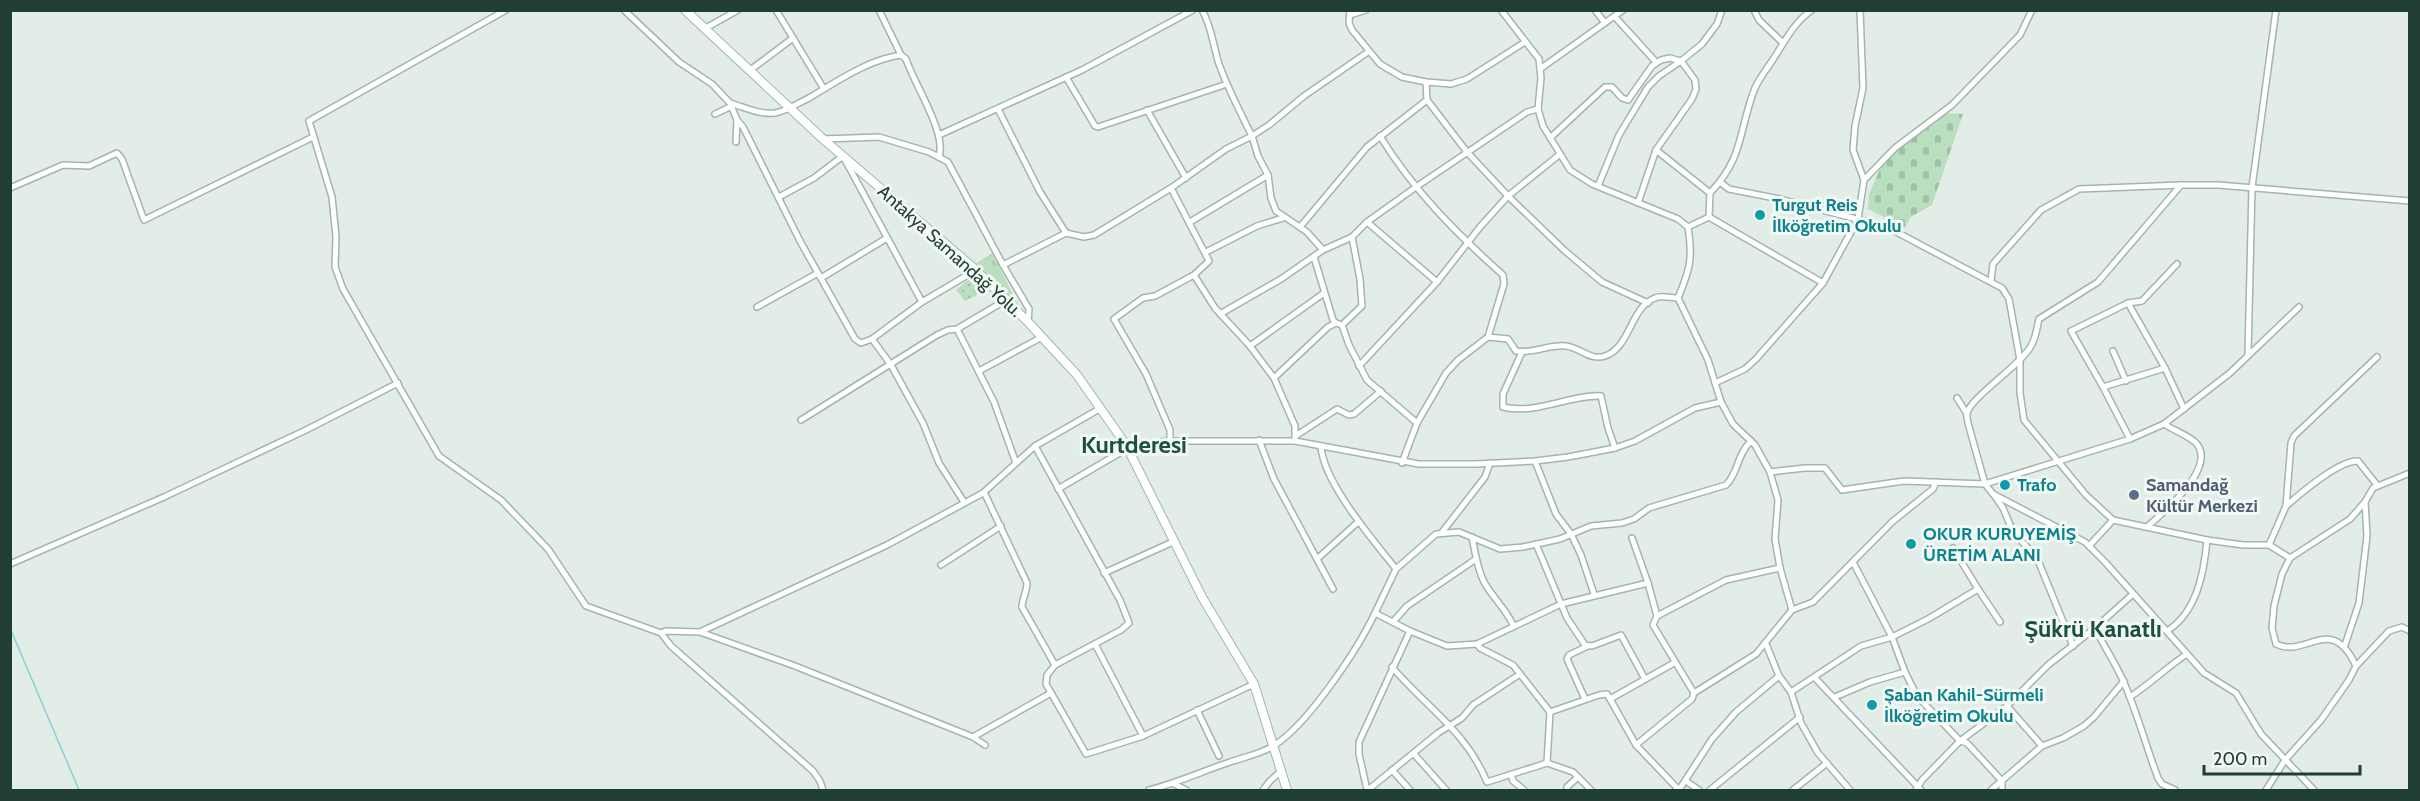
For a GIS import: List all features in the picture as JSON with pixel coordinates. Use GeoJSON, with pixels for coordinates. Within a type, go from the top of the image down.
{"type":"FeatureCollection","features":[{"type":"Feature","properties":{"kind":"street"},"geometry":{"type":"LineString","coordinates":[[506,10],[309,121],[332,197],[336,237],[335,267],[360,319],[440,456],[501,500],[548,549],[586,606],[661,633],[671,646],[813,771],[823,790]]}},
{"type":"Feature","properties":{"kind":"street"},"geometry":{"type":"LineString","coordinates":[[624,10],[679,62],[712,84],[731,104],[737,120],[743,127],[819,275],[855,339],[861,342],[872,339],[922,302],[976,270]]}},
{"type":"Feature","properties":{"kind":"street","name":"Antakya Samandağ Yolu."},"geometry":{"type":"LineString","coordinates":[[685,10],[822,138],[976,270],[1077,375],[1127,446],[1202,597],[1254,684],[1287,790]]}},
{"type":"Feature","properties":{"kind":"street"},"geometry":{"type":"LineString","coordinates":[[704,29],[738,10]]}},
{"type":"Feature","properties":{"kind":"street"},"geometry":{"type":"LineString","coordinates":[[776,10],[824,89]]}},
{"type":"Feature","properties":{"kind":"street"},"geometry":{"type":"LineString","coordinates":[[879,10],[900,55],[906,60],[939,135],[941,150],[939,157]]}},
{"type":"Feature","properties":{"kind":"street"},"geometry":{"type":"LineString","coordinates":[[939,135],[1109,57],[1194,10]]}},
{"type":"Feature","properties":{"kind":"street"},"geometry":{"type":"LineString","coordinates":[[1202,10],[1227,84],[1268,175],[1272,205],[1282,218],[1300,227],[1323,250]]}},
{"type":"Feature","properties":{"kind":"street"},"geometry":{"type":"LineString","coordinates":[[1366,10],[1350,13],[1349,23],[1368,52],[1380,64],[1402,77],[1426,82],[1451,84],[1467,79],[1525,42]]}},
{"type":"Feature","properties":{"kind":"street"},"geometry":{"type":"LineString","coordinates":[[1501,10],[1539,59],[1538,109],[1543,126],[1570,170],[1598,186],[1678,219],[1688,227],[1692,253],[1678,298],[1708,360],[1721,402],[1733,424],[1751,441],[1770,472],[1778,500],[1775,539],[1780,568],[1792,610]]}},
{"type":"Feature","properties":{"kind":"street"},"geometry":{"type":"LineString","coordinates":[[1595,10],[1605,23]]}},
{"type":"Feature","properties":{"kind":"street"},"geometry":{"type":"LineString","coordinates":[[1540,69],[1623,10]]}},
{"type":"Feature","properties":{"kind":"street"},"geometry":{"type":"LineString","coordinates":[[1598,186],[1619,135],[1648,87],[1710,34],[1722,10]]}},
{"type":"Feature","properties":{"kind":"street"},"geometry":{"type":"LineString","coordinates":[[1754,10],[1759,20],[1783,43]]}},
{"type":"Feature","properties":{"kind":"street"},"geometry":{"type":"LineString","coordinates":[[1709,217],[1710,193],[1720,182],[1738,152],[1755,87],[1801,18],[1812,10]]}},
{"type":"Feature","properties":{"kind":"street"},"geometry":{"type":"LineString","coordinates":[[1715,383],[1745,369],[1756,359],[1823,283],[1858,219],[1864,180],[1853,150],[1855,126],[1863,88],[1860,10]]}},
{"type":"Feature","properties":{"kind":"street"},"geometry":{"type":"LineString","coordinates":[[1864,180],[1895,148],[1952,105],[2020,35],[2032,10]]}},
{"type":"Feature","properties":{"kind":"street"},"geometry":{"type":"LineString","coordinates":[[2248,355],[2252,187],[2276,10]]}},
{"type":"Feature","properties":{"kind":"street"},"geometry":{"type":"LineString","coordinates":[[1615,17],[1656,62]]}},
{"type":"Feature","properties":{"kind":"street"},"geometry":{"type":"LineString","coordinates":[[749,71],[793,38]]}},
{"type":"Feature","properties":{"kind":"street"},"geometry":{"type":"LineString","coordinates":[[1003,266],[1066,233],[1090,237],[1171,188],[1226,149],[1269,125],[1304,96],[1368,52]]}},
{"type":"Feature","properties":{"kind":"street"},"geometry":{"type":"LineString","coordinates":[[715,114],[731,104],[761,113],[776,113],[879,60],[900,55]]}},
{"type":"Feature","properties":{"kind":"street"},"geometry":{"type":"LineString","coordinates":[[1550,138],[1605,87],[1612,87],[1622,98],[1628,100],[1656,62],[1670,58],[1681,61],[1693,75],[1696,85],[1695,93],[1656,150],[1638,203]]}},
{"type":"Feature","properties":{"kind":"street"},"geometry":{"type":"LineString","coordinates":[[1066,77],[1097,127],[1227,84]]}},
{"type":"Feature","properties":{"kind":"street"},"geometry":{"type":"LineString","coordinates":[[1426,82],[1427,100],[1467,152],[1508,196],[1565,251],[1602,282],[1648,303]]}},
{"type":"Feature","properties":{"kind":"street"},"geometry":{"type":"LineString","coordinates":[[1300,227],[1352,163],[1380,136],[1427,100]]}},
{"type":"Feature","properties":{"kind":"street"},"geometry":{"type":"LineString","coordinates":[[998,109],[1040,192],[1066,233]]}},
{"type":"Feature","properties":{"kind":"street"},"geometry":{"type":"LineString","coordinates":[[1220,314],[1289,274],[1323,250],[1352,237],[1367,222],[1416,187],[1527,112],[1538,109]]}},
{"type":"Feature","properties":{"kind":"street"},"geometry":{"type":"LineString","coordinates":[[1147,110],[1186,178]]}},
{"type":"Feature","properties":{"kind":"street"},"geometry":{"type":"LineString","coordinates":[[736,142],[737,120]]}},
{"type":"Feature","properties":{"kind":"street"},"geometry":{"type":"LineString","coordinates":[[1380,136],[1394,160],[1432,208],[1503,275],[1504,284],[1488,337],[1458,360],[1446,373],[1417,423],[1402,463]]}},
{"type":"Feature","properties":{"kind":"street"},"geometry":{"type":"LineString","coordinates":[[10,188],[63,165],[89,166],[117,153],[122,159],[144,220],[313,137]]}},
{"type":"Feature","properties":{"kind":"street"},"geometry":{"type":"LineString","coordinates":[[822,138],[879,137],[929,152],[948,162],[1003,266],[1029,309],[1028,322]]}},
{"type":"Feature","properties":{"kind":"street"},"geometry":{"type":"LineString","coordinates":[[1656,150],[1710,193]]}},
{"type":"Feature","properties":{"kind":"street"},"geometry":{"type":"LineString","coordinates":[[1359,366],[1437,282],[1508,196],[1559,155]]}},
{"type":"Feature","properties":{"kind":"street"},"geometry":{"type":"LineString","coordinates":[[779,197],[814,178],[843,156],[922,302]]}},
{"type":"Feature","properties":{"kind":"street"},"geometry":{"type":"LineString","coordinates":[[1190,222],[1268,175]]}},
{"type":"Feature","properties":{"kind":"street"},"geometry":{"type":"LineString","coordinates":[[1720,182],[1729,189],[1887,227],[2002,288],[2009,299],[2020,360],[2020,388],[2024,420],[2086,495],[2114,520],[2207,540],[2243,545],[2269,545],[2290,558]]}},
{"type":"Feature","properties":{"kind":"street"},"geometry":{"type":"LineString","coordinates":[[1967,414],[1985,392],[2020,360],[2032,345],[2039,319],[2098,282],[2155,218],[2181,184]]}},
{"type":"Feature","properties":{"kind":"street"},"geometry":{"type":"LineString","coordinates":[[1991,281],[1993,264],[2041,210],[2079,189],[2181,184],[2252,187],[2409,201]]}},
{"type":"Feature","properties":{"kind":"street"},"geometry":{"type":"LineString","coordinates":[[1170,441],[1170,430],[1146,374],[1114,319],[1143,298],[1155,296],[1194,275],[1209,261],[1171,188]]}},
{"type":"Feature","properties":{"kind":"street"},"geometry":{"type":"LineString","coordinates":[[1688,227],[1709,217]]}},
{"type":"Feature","properties":{"kind":"street"},"geometry":{"type":"LineString","coordinates":[[1709,217],[1823,283]]}},
{"type":"Feature","properties":{"kind":"street"},"geometry":{"type":"LineString","coordinates":[[1206,252],[1262,224],[1282,218]]}},
{"type":"Feature","properties":{"kind":"street"},"geometry":{"type":"LineString","coordinates":[[1367,222],[1437,282]]}},
{"type":"Feature","properties":{"kind":"street"},"geometry":{"type":"LineString","coordinates":[[1274,378],[1328,327],[1339,324],[1362,306],[1360,279],[1352,237]]}},
{"type":"Feature","properties":{"kind":"street"},"geometry":{"type":"LineString","coordinates":[[757,307],[887,238]]}},
{"type":"Feature","properties":{"kind":"street"},"geometry":{"type":"LineString","coordinates":[[1314,257],[1324,293],[1367,380],[1417,423]]}},
{"type":"Feature","properties":{"kind":"street"},"geometry":{"type":"LineString","coordinates":[[2130,439],[2071,331],[2128,303],[2142,301],[2177,264]]}},
{"type":"Feature","properties":{"kind":"street"},"geometry":{"type":"LineString","coordinates":[[1194,275],[1220,314],[1250,346],[1274,378],[1295,426],[1296,438]]}},
{"type":"Feature","properties":{"kind":"street"},"geometry":{"type":"LineString","coordinates":[[1250,346],[1324,293]]}},
{"type":"Feature","properties":{"kind":"street"},"geometry":{"type":"LineString","coordinates":[[1488,337],[1508,339],[1516,351],[1528,353],[1565,346],[1578,349],[1592,358],[1605,356],[1616,350],[1648,303],[1656,297],[1678,298]]}},
{"type":"Feature","properties":{"kind":"street"},"geometry":{"type":"LineString","coordinates":[[801,420],[937,335],[957,329],[1006,300]]}},
{"type":"Feature","properties":{"kind":"street"},"geometry":{"type":"LineString","coordinates":[[2128,303],[2165,368],[2184,410]]}},
{"type":"Feature","properties":{"kind":"street"},"geometry":{"type":"LineString","coordinates":[[1770,472],[1825,468],[1842,490],[1904,481],[1985,484],[2130,439],[2164,424],[2184,410],[2230,373],[2299,307]]}},
{"type":"Feature","properties":{"kind":"street"},"geometry":{"type":"LineString","coordinates":[[957,329],[994,402],[1016,464]]}},
{"type":"Feature","properties":{"kind":"street"},"geometry":{"type":"LineString","coordinates":[[979,371],[1042,337]]}},
{"type":"Feature","properties":{"kind":"street"},"geometry":{"type":"LineString","coordinates":[[872,339],[891,365],[923,423],[939,463],[964,502]]}},
{"type":"Feature","properties":{"kind":"street"},"geometry":{"type":"LineString","coordinates":[[2113,351],[2126,381]]}},
{"type":"Feature","properties":{"kind":"street"},"geometry":{"type":"LineString","coordinates":[[1522,352],[1503,394],[1503,406],[1511,408],[1541,406],[1601,396],[1615,448]]}},
{"type":"Feature","properties":{"kind":"street"},"geometry":{"type":"LineString","coordinates":[[2269,545],[2286,506],[2291,443],[2294,436],[2376,357]]}},
{"type":"Feature","properties":{"kind":"street"},"geometry":{"type":"LineString","coordinates":[[2103,387],[2165,368]]}},
{"type":"Feature","properties":{"kind":"street"},"geometry":{"type":"LineString","coordinates":[[10,564],[164,497],[306,430],[398,383]]}},
{"type":"Feature","properties":{"kind":"street"},"geometry":{"type":"LineString","coordinates":[[1296,438],[1337,409],[1352,414],[1381,391]]}},
{"type":"Feature","properties":{"kind":"street"},"geometry":{"type":"LineString","coordinates":[[1957,398],[1967,414],[1985,484],[2003,508],[2013,532],[2037,558],[2073,646]]}},
{"type":"Feature","properties":{"kind":"street"},"geometry":{"type":"LineString","coordinates":[[1058,489],[1127,446],[1170,441],[1296,438],[1321,446],[1402,463],[1490,464],[1568,458],[1615,448],[1635,441],[1695,408],[1721,402]]}},
{"type":"Feature","properties":{"kind":"street"},"geometry":{"type":"LineString","coordinates":[[700,632],[887,545],[984,492],[1035,446],[1101,408]]}},
{"type":"Feature","properties":{"kind":"street"},"geometry":{"type":"LineString","coordinates":[[2148,526],[2186,489],[2194,479],[2198,466],[2200,451],[2195,443],[2164,424]]}},
{"type":"Feature","properties":{"kind":"street"},"geometry":{"type":"LineString","coordinates":[[1259,440],[1274,479],[1334,589]]}},
{"type":"Feature","properties":{"kind":"street"},"geometry":{"type":"LineString","coordinates":[[1443,531],[1459,532],[1500,549],[1536,544],[1591,526],[1628,521],[1649,508],[1695,493],[1724,487],[1732,478],[1743,450],[1751,441]]}},
{"type":"Feature","properties":{"kind":"street"},"geometry":{"type":"LineString","coordinates":[[1035,446],[1120,600],[1129,623],[1095,645],[1055,665],[1047,675],[1046,684],[1086,754],[1143,736],[1254,684]]}},
{"type":"Feature","properties":{"kind":"street"},"geometry":{"type":"LineString","coordinates":[[1321,446],[1326,470],[1358,522],[1396,569]]}},
{"type":"Feature","properties":{"kind":"street"},"geometry":{"type":"LineString","coordinates":[[1535,461],[1556,514],[1571,534],[1581,555],[1594,594]]}},
{"type":"Feature","properties":{"kind":"street"},"geometry":{"type":"LineString","coordinates":[[2286,506],[2347,462],[2358,461],[2376,485]]}},
{"type":"Feature","properties":{"kind":"street"},"geometry":{"type":"LineString","coordinates":[[1149,790],[1174,784],[1273,747],[1296,727],[1362,639],[1396,569],[1430,537],[1443,531],[1485,477],[1490,464]]}},
{"type":"Feature","properties":{"kind":"street"},"geometry":{"type":"LineString","coordinates":[[2356,666],[2345,645],[2336,641],[2319,640],[2283,648],[2276,644],[2272,628],[2274,606],[2282,574],[2290,558],[2350,519],[2376,485],[2409,473]]}},
{"type":"Feature","properties":{"kind":"street"},"geometry":{"type":"LineString","coordinates":[[1636,746],[1692,699],[1694,693],[1756,654],[1792,610],[1813,602],[1892,522],[1934,489],[1936,482]]}},
{"type":"Feature","properties":{"kind":"street"},"geometry":{"type":"LineString","coordinates":[[984,492],[1027,583],[1027,593],[1022,607],[1055,665]]}},
{"type":"Feature","properties":{"kind":"street"},"geometry":{"type":"LineString","coordinates":[[1993,494],[2058,526],[2089,546],[2204,673],[2236,693],[2261,734],[2314,790]]}},
{"type":"Feature","properties":{"kind":"street"},"geometry":{"type":"LineString","coordinates":[[2345,645],[2359,603],[2367,536],[2365,502]]}},
{"type":"Feature","properties":{"kind":"street"},"geometry":{"type":"LineString","coordinates":[[2089,546],[2114,520]]}},
{"type":"Feature","properties":{"kind":"street"},"geometry":{"type":"LineString","coordinates":[[1317,559],[1358,522]]}},
{"type":"Feature","properties":{"kind":"street"},"geometry":{"type":"LineString","coordinates":[[941,565],[1001,526]]}},
{"type":"Feature","properties":{"kind":"street"},"geometry":{"type":"LineString","coordinates":[[1472,537],[1476,559],[1485,583],[1505,610],[1513,626]]}},
{"type":"Feature","properties":{"kind":"street"},"geometry":{"type":"LineString","coordinates":[[1632,538],[1657,616]]}},
{"type":"Feature","properties":{"kind":"street"},"geometry":{"type":"LineString","coordinates":[[2167,631],[2178,624],[2198,591],[2207,540]]}},
{"type":"Feature","properties":{"kind":"street"},"geometry":{"type":"LineString","coordinates":[[1104,573],[1175,541]]}},
{"type":"Feature","properties":{"kind":"street"},"geometry":{"type":"LineString","coordinates":[[1536,544],[1570,623],[1588,646]]}},
{"type":"Feature","properties":{"kind":"street"},"geometry":{"type":"LineString","coordinates":[[1953,548],[2000,622]]}},
{"type":"Feature","properties":{"kind":"street"},"geometry":{"type":"LineString","coordinates":[[1393,622],[1407,606],[1476,559]]}},
{"type":"Feature","properties":{"kind":"street"},"geometry":{"type":"LineString","coordinates":[[1853,562],[1892,637],[1917,696],[1960,741],[1967,743],[2002,781],[2001,790]]}},
{"type":"Feature","properties":{"kind":"street"},"geometry":{"type":"LineString","coordinates":[[1694,693],[1653,625],[1657,616],[1726,580],[1780,568]]}},
{"type":"Feature","properties":{"kind":"street"},"geometry":{"type":"LineString","coordinates":[[1375,613],[1447,646],[1477,644],[1561,604],[1594,594],[1648,583]]}},
{"type":"Feature","properties":{"kind":"street"},"geometry":{"type":"LineString","coordinates":[[1791,692],[1861,646],[1892,637],[1928,619],[1978,589]]}},
{"type":"Feature","properties":{"kind":"street"},"geometry":{"type":"LineString","coordinates":[[1815,678],[1919,789],[1922,780],[1960,741],[2007,706],[2048,665],[2133,594]]}},
{"type":"Feature","properties":{"kind":"street"},"geometry":{"type":"LineString","coordinates":[[2266,790],[2286,760],[2321,720],[2356,666],[2389,631],[2402,627],[2409,631]]}},
{"type":"Feature","properties":{"kind":"street"},"geometry":{"type":"LineString","coordinates":[[2095,628],[2124,681],[2158,778],[2162,784],[2175,790]]}},
{"type":"Feature","properties":{"kind":"street"},"geometry":{"type":"LineString","coordinates":[[661,633],[666,631],[700,632],[795,666],[973,737],[985,745]]}},
{"type":"Feature","properties":{"kind":"street"},"geometry":{"type":"LineString","coordinates":[[1410,631],[1359,742],[1359,753],[1368,790],[1438,734],[1462,718],[1473,705],[1520,674]]}},
{"type":"Feature","properties":{"kind":"street"},"geometry":{"type":"LineString","coordinates":[[1585,699],[1567,659],[1588,646],[1621,635],[1645,679]]}},
{"type":"Feature","properties":{"kind":"street"},"geometry":{"type":"LineString","coordinates":[[1477,644],[1480,648],[1513,665],[1550,712],[1547,763]]}},
{"type":"Feature","properties":{"kind":"street"},"geometry":{"type":"LineString","coordinates":[[1766,644],[1779,676],[1791,692],[1807,733],[1827,763],[1850,790]]}},
{"type":"Feature","properties":{"kind":"street"},"geometry":{"type":"LineString","coordinates":[[1095,645],[1143,736]]}},
{"type":"Feature","properties":{"kind":"street"},"geometry":{"type":"LineString","coordinates":[[2130,697],[2187,654]]}},
{"type":"Feature","properties":{"kind":"street"},"geometry":{"type":"LineString","coordinates":[[1610,699],[1674,663]]}},
{"type":"Feature","properties":{"kind":"street"},"geometry":{"type":"LineString","coordinates":[[1392,667],[1452,726],[1482,769],[1491,790]]}},
{"type":"Feature","properties":{"kind":"street"},"geometry":{"type":"LineString","coordinates":[[1835,697],[1870,682],[1905,672]]}},
{"type":"Feature","properties":{"kind":"street"},"geometry":{"type":"LineString","coordinates":[[1550,712],[1585,699],[1607,694],[1636,746],[1679,790],[1712,738],[1736,712],[1779,676]]}},
{"type":"Feature","properties":{"kind":"street"},"geometry":{"type":"LineString","coordinates":[[1991,790],[2042,746],[2063,738],[2084,726],[2124,681]]}},
{"type":"Feature","properties":{"kind":"street"},"geometry":{"type":"LineString","coordinates":[[973,737],[1051,693]]}},
{"type":"Feature","properties":{"kind":"street"},"geometry":{"type":"LineString","coordinates":[[2007,706],[2042,746]]}},
{"type":"Feature","properties":{"kind":"street"},"geometry":{"type":"LineString","coordinates":[[1197,710],[1218,756]]}},
{"type":"Feature","properties":{"kind":"street"},"geometry":{"type":"LineString","coordinates":[[1710,790],[1800,717]]}},
{"type":"Feature","properties":{"kind":"street"},"geometry":{"type":"LineString","coordinates":[[1414,754],[1446,790]]}},
{"type":"Feature","properties":{"kind":"street"},"geometry":{"type":"LineString","coordinates":[[1487,782],[1547,763],[1578,777],[1591,790]]}},
{"type":"Feature","properties":{"kind":"street"},"geometry":{"type":"LineString","coordinates":[[1793,790],[1827,763]]}},
{"type":"Feature","properties":{"kind":"street"},"geometry":{"type":"LineString","coordinates":[[1392,770],[1410,790]]}},
{"type":"Feature","properties":{"kind":"street"},"geometry":{"type":"LineString","coordinates":[[1263,790],[1280,772]]}},
{"type":"Feature","properties":{"kind":"street"},"geometry":{"type":"LineString","coordinates":[[1511,774],[1513,781],[1524,790]]}},
{"type":"Feature","properties":{"kind":"street"},"geometry":{"type":"LineString","coordinates":[[1568,790],[1567,787],[1578,777]]}},
{"type":"Feature","properties":{"kind":"street"},"geometry":{"type":"LineString","coordinates":[[1686,782],[1699,790]]}},
{"type":"Feature","properties":{"kind":"street"},"geometry":{"type":"LineString","coordinates":[[1174,784],[1186,790]]}},
{"type":"Feature","properties":{"kind":"green space"},"geometry":{"type":"Polygon","coordinates":[[[1945,113],[1963,114],[1932,205],[1911,217],[1905,228],[1868,209],[1869,194],[1884,160],[1945,113]]]}},
{"type":"Feature","properties":{"kind":"green space"},"geometry":{"type":"Polygon","coordinates":[[[992,253],[1021,310],[975,264],[992,253]]]}},
{"type":"Feature","properties":{"kind":"green space"},"geometry":{"type":"Polygon","coordinates":[[[974,275],[984,287],[981,294],[978,292],[976,296],[965,301],[956,290],[974,275]]]}},
{"type":"Feature","properties":{"kind":"waterway"},"geometry":{"type":"LineString","coordinates":[[10,628],[79,790]]}},
{"type":"Feature","properties":{"kind":"place","name":"Turgut Reis İlköğretim Okulu"},"geometry":{"type":"Point","coordinates":[1760,215]}},
{"type":"Feature","properties":{"kind":"place","name":"Trafo"},"geometry":{"type":"Point","coordinates":[2005,485]}},
{"type":"Feature","properties":{"kind":"place","name":"Samandağ Kültür Merkezi"},"geometry":{"type":"Point","coordinates":[2134,495]}},
{"type":"Feature","properties":{"kind":"place","name":"OKUR KURUYEMİŞ ÜRETİM ALANI"},"geometry":{"type":"Point","coordinates":[1911,544]}},
{"type":"Feature","properties":{"kind":"place","name":"Şaban Kahil-Sürmeli İlköğretim Okulu"},"geometry":{"type":"Point","coordinates":[1872,705]}},
{"type":"Feature","properties":{"kind":"district","name":"Kurtderesi"},"geometry":{"type":"Point","coordinates":[1134,445]}},
{"type":"Feature","properties":{"kind":"district","name":"Şükrü Kanatlı"},"geometry":{"type":"Point","coordinates":[2093,629]}}]}
